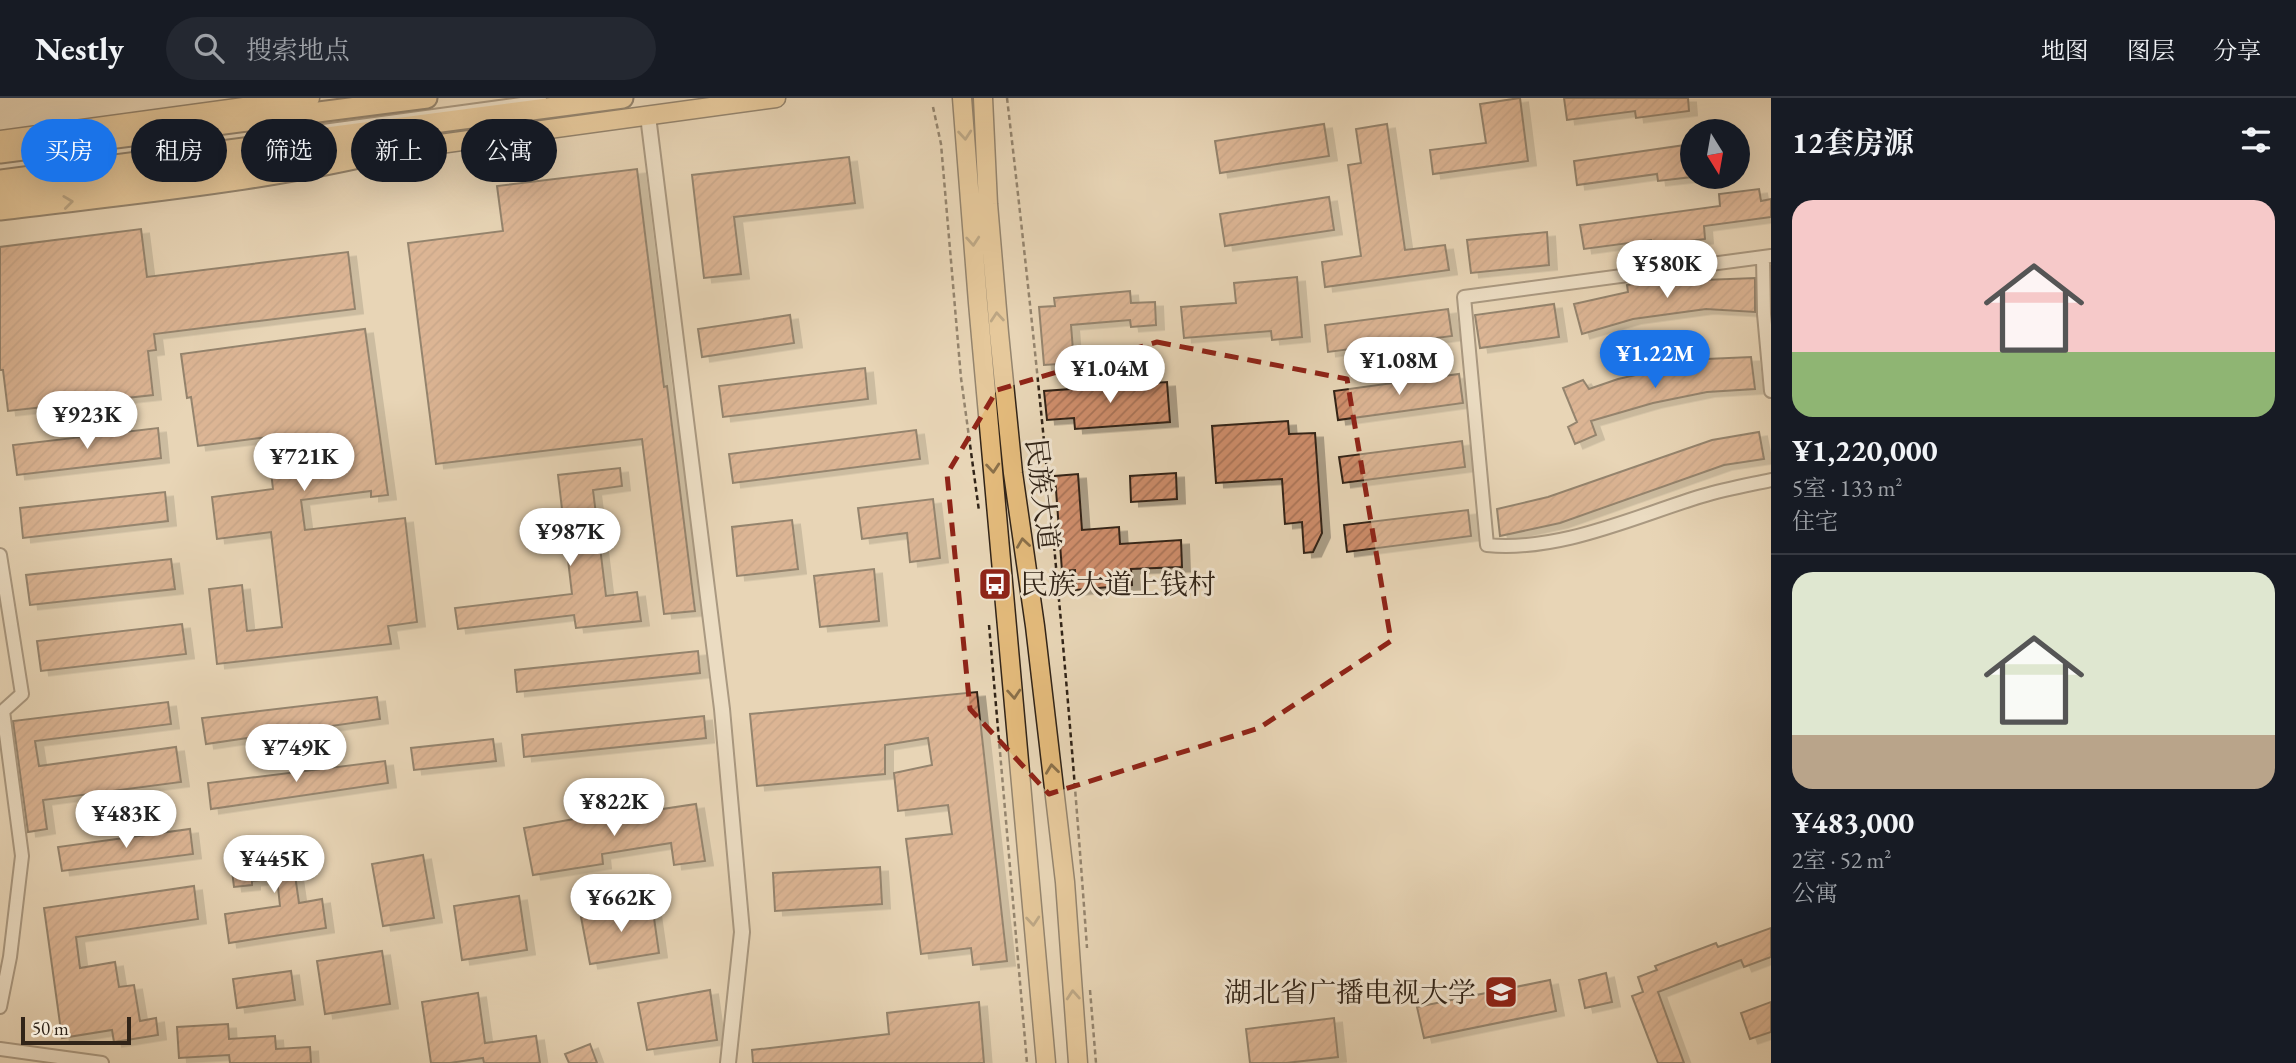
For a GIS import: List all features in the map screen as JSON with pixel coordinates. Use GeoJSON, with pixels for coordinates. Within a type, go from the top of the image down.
{"type":"FeatureCollection","features":[{"type":"Feature","properties":{"kind":"highway"},"geometry":{"type":"LineString","coordinates":[[0,153],[427,98]]}},
{"type":"Feature","properties":{"kind":"highway"},"geometry":{"type":"LineString","coordinates":[[0,180],[623,98]]}},
{"type":"Feature","properties":{"kind":"highway"},"geometry":{"type":"LineString","coordinates":[[0,210],[257,177],[351,160]]}},
{"type":"Feature","properties":{"kind":"main road"},"geometry":{"type":"LineString","coordinates":[[0,140],[310,98]]}},
{"type":"Feature","properties":{"kind":"main road"},"geometry":{"type":"LineString","coordinates":[[447,143],[776,98]]}},
{"type":"Feature","properties":{"kind":"main road","name":"民族大道"},"geometry":{"type":"LineString","coordinates":[[962,98],[1046,1063]]}},
{"type":"Feature","properties":{"kind":"main road","name":"民族大道"},"geometry":{"type":"LineString","coordinates":[[983,98],[988,204],[1013,473],[1035,626],[1063,869],[1079,1063]]}},
{"type":"Feature","properties":{"kind":"main road"},"geometry":{"type":"LineString","coordinates":[[0,195],[334,151],[351,151]]}},
{"type":"Feature","properties":{"kind":"street"},"geometry":{"type":"LineString","coordinates":[[648,116],[722,709],[742,932],[728,1063]]}},
{"type":"Feature","properties":{"kind":"street"},"geometry":{"type":"LineString","coordinates":[[1771,391],[1764,314],[1767,257],[1464,297],[1487,545],[1509,547],[1564,539],[1705,495],[1771,480]]}},
{"type":"Feature","properties":{"kind":"street"},"geometry":{"type":"LineString","coordinates":[[0,555],[22,694],[3,711],[22,856],[10,957],[0,1007]]}},
{"type":"Feature","properties":{"kind":"street"},"geometry":{"type":"LineString","coordinates":[[0,1049],[102,1063]]}},
{"type":"Feature","properties":{"kind":"lane"},"geometry":{"type":"LineString","coordinates":[[337,126],[543,98]]}},
{"type":"Feature","properties":{"kind":"path"},"geometry":{"type":"LineString","coordinates":[[1007,98],[1030,292],[1078,814],[1088,959]]}},
{"type":"Feature","properties":{"kind":"path"},"geometry":{"type":"LineString","coordinates":[[933,107],[941,144],[961,378],[981,522]]}},
{"type":"Feature","properties":{"kind":"path"},"geometry":{"type":"LineString","coordinates":[[988,614],[1027,1063]]}},
{"type":"Feature","properties":{"kind":"path"},"geometry":{"type":"LineString","coordinates":[[1090,985],[1096,1063]]}},
{"type":"Feature","properties":{"kind":"highlighted area"},"geometry":{"type":"Polygon","coordinates":[[[1157,342],[1347,379],[1391,641],[1259,728],[1049,794],[970,709],[947,474],[997,390],[1157,342]]]}},
{"type":"Feature","properties":{"kind":"building"},"geometry":{"type":"Polygon","coordinates":[[[1520,98],[1528,161],[1433,174],[1430,150],[1486,143],[1480,104],[1520,98]]]}},
{"type":"Feature","properties":{"kind":"building"},"geometry":{"type":"Polygon","coordinates":[[[1564,98],[1688,98],[1689,111],[1636,118],[1635,111],[1567,120],[1564,98]]]}},
{"type":"Feature","properties":{"kind":"building"},"geometry":{"type":"Polygon","coordinates":[[[1324,124],[1329,156],[1220,173],[1215,141],[1324,124]]]}},
{"type":"Feature","properties":{"kind":"building"},"geometry":{"type":"Polygon","coordinates":[[[1387,124],[1405,250],[1445,245],[1449,270],[1325,287],[1322,262],[1361,256],[1348,165],[1361,163],[1356,129],[1387,124]]]}},
{"type":"Feature","properties":{"kind":"building"},"geometry":{"type":"Polygon","coordinates":[[[1680,146],[1680,178],[1658,181],[1657,174],[1577,185],[1574,161],[1680,146]]]}},
{"type":"Feature","properties":{"kind":"building"},"geometry":{"type":"Polygon","coordinates":[[[849,157],[855,203],[734,217],[741,274],[704,278],[692,175],[849,157]]]}},
{"type":"Feature","properties":{"kind":"building"},"geometry":{"type":"Polygon","coordinates":[[[637,169],[695,611],[664,614],[642,439],[436,464],[408,243],[503,231],[497,186],[557,182],[557,179],[637,169]]]}},
{"type":"Feature","properties":{"kind":"building"},"geometry":{"type":"Polygon","coordinates":[[[1759,189],[1761,201],[1771,199],[1771,217],[1704,226],[1705,239],[1652,246],[1651,240],[1584,249],[1580,225],[1720,206],[1719,194],[1759,189]]]}},
{"type":"Feature","properties":{"kind":"building"},"geometry":{"type":"Polygon","coordinates":[[[1329,197],[1334,230],[1225,246],[1220,214],[1329,197]]]}},
{"type":"Feature","properties":{"kind":"building"},"geometry":{"type":"Polygon","coordinates":[[[141,229],[147,277],[348,252],[355,309],[154,334],[156,350],[148,351],[153,395],[8,411],[3,370],[0,370],[0,247],[141,229]]]}},
{"type":"Feature","properties":{"kind":"building"},"geometry":{"type":"Polygon","coordinates":[[[1547,232],[1549,265],[1471,273],[1467,240],[1547,232]]]}},
{"type":"Feature","properties":{"kind":"building"},"geometry":{"type":"Polygon","coordinates":[[[1703,274],[1704,280],[1755,278],[1755,312],[1706,309],[1633,319],[1582,334],[1574,304],[1628,292],[1627,285],[1703,274]]]}},
{"type":"Feature","properties":{"kind":"building"},"geometry":{"type":"Polygon","coordinates":[[[1297,277],[1302,337],[1272,340],[1271,331],[1184,338],[1181,307],[1236,303],[1234,283],[1297,277]]]}},
{"type":"Feature","properties":{"kind":"building"},"geometry":{"type":"Polygon","coordinates":[[[1130,291],[1131,303],[1155,302],[1156,325],[1131,327],[1130,320],[1071,325],[1074,363],[1044,365],[1039,307],[1055,306],[1054,298],[1130,291]]]}},
{"type":"Feature","properties":{"kind":"building"},"geometry":{"type":"Polygon","coordinates":[[[1554,304],[1559,337],[1480,348],[1475,315],[1554,304]]]}},
{"type":"Feature","properties":{"kind":"building"},"geometry":{"type":"Polygon","coordinates":[[[1448,309],[1452,336],[1328,352],[1325,325],[1448,309]]]}},
{"type":"Feature","properties":{"kind":"building"},"geometry":{"type":"Polygon","coordinates":[[[790,315],[794,343],[702,357],[698,329],[790,315]]]}},
{"type":"Feature","properties":{"kind":"building"},"geometry":{"type":"Polygon","coordinates":[[[365,329],[388,495],[371,497],[371,491],[301,500],[305,530],[405,518],[417,622],[388,626],[391,644],[217,664],[209,589],[242,585],[247,631],[282,627],[271,532],[217,539],[212,497],[273,489],[267,437],[198,446],[181,354],[365,329]]]}},
{"type":"Feature","properties":{"kind":"building"},"geometry":{"type":"Polygon","coordinates":[[[1751,357],[1755,389],[1707,392],[1653,403],[1591,421],[1596,435],[1575,444],[1568,427],[1577,422],[1563,388],[1583,380],[1589,389],[1618,379],[1706,359],[1751,357]]]}},
{"type":"Feature","properties":{"kind":"building"},"geometry":{"type":"Polygon","coordinates":[[[865,368],[868,399],[723,417],[719,386],[865,368]]]}},
{"type":"Feature","properties":{"kind":"building"},"geometry":{"type":"Polygon","coordinates":[[[1459,374],[1463,403],[1338,420],[1334,391],[1459,374]]]}},
{"type":"Feature","properties":{"kind":"building"},"geometry":{"type":"Polygon","coordinates":[[[1167,382],[1170,422],[1075,429],[1074,418],[1047,420],[1044,391],[1167,382]]]}},
{"type":"Feature","properties":{"kind":"building"},"geometry":{"type":"Polygon","coordinates":[[[1288,421],[1289,434],[1315,433],[1322,533],[1313,552],[1304,553],[1302,522],[1285,524],[1282,479],[1216,483],[1212,426],[1288,421]]]}},
{"type":"Feature","properties":{"kind":"building"},"geometry":{"type":"Polygon","coordinates":[[[158,428],[161,458],[17,475],[13,445],[158,428]]]}},
{"type":"Feature","properties":{"kind":"building"},"geometry":{"type":"Polygon","coordinates":[[[916,430],[920,459],[733,483],[729,454],[916,430]]]}},
{"type":"Feature","properties":{"kind":"building"},"geometry":{"type":"Polygon","coordinates":[[[1759,432],[1764,459],[1724,465],[1560,523],[1500,536],[1497,509],[1548,497],[1712,440],[1759,432]]]}},
{"type":"Feature","properties":{"kind":"building"},"geometry":{"type":"Polygon","coordinates":[[[1462,441],[1465,467],[1343,483],[1339,457],[1462,441]]]}},
{"type":"Feature","properties":{"kind":"building"},"geometry":{"type":"Polygon","coordinates":[[[620,468],[622,486],[593,490],[606,596],[637,592],[641,621],[576,628],[574,615],[458,629],[455,608],[572,594],[558,475],[620,468]]]}},
{"type":"Feature","properties":{"kind":"building"},"geometry":{"type":"Polygon","coordinates":[[[1176,473],[1177,499],[1131,502],[1130,476],[1176,473]]]}},
{"type":"Feature","properties":{"kind":"building"},"geometry":{"type":"Polygon","coordinates":[[[1078,474],[1082,530],[1119,527],[1120,544],[1181,540],[1182,567],[1131,569],[1132,585],[1076,590],[1075,570],[1062,571],[1055,476],[1078,474]]]}},
{"type":"Feature","properties":{"kind":"building"},"geometry":{"type":"Polygon","coordinates":[[[165,492],[168,521],[23,538],[20,508],[165,492]]]}},
{"type":"Feature","properties":{"kind":"building"},"geometry":{"type":"Polygon","coordinates":[[[933,499],[940,558],[910,562],[907,533],[862,539],[858,508],[933,499]]]}},
{"type":"Feature","properties":{"kind":"building"},"geometry":{"type":"Polygon","coordinates":[[[1468,510],[1471,536],[1347,552],[1344,525],[1468,510]]]}},
{"type":"Feature","properties":{"kind":"building"},"geometry":{"type":"Polygon","coordinates":[[[792,520],[798,569],[737,576],[732,527],[792,520]]]}},
{"type":"Feature","properties":{"kind":"building"},"geometry":{"type":"Polygon","coordinates":[[[171,559],[175,589],[30,605],[26,575],[171,559]]]}},
{"type":"Feature","properties":{"kind":"building"},"geometry":{"type":"Polygon","coordinates":[[[874,569],[879,621],[820,627],[814,576],[874,569]]]}},
{"type":"Feature","properties":{"kind":"building"},"geometry":{"type":"Polygon","coordinates":[[[182,624],[186,654],[41,671],[37,641],[182,624]]]}},
{"type":"Feature","properties":{"kind":"building"},"geometry":{"type":"Polygon","coordinates":[[[698,651],[700,673],[517,692],[515,670],[698,651]]]}},
{"type":"Feature","properties":{"kind":"building"},"geometry":{"type":"Polygon","coordinates":[[[977,692],[1007,961],[973,965],[971,948],[921,954],[906,839],[952,834],[948,805],[898,811],[894,773],[932,765],[928,738],[885,745],[885,774],[757,786],[750,714],[977,692]]]}},
{"type":"Feature","properties":{"kind":"building"},"geometry":{"type":"Polygon","coordinates":[[[377,697],[380,719],[206,744],[202,718],[377,697]]]}},
{"type":"Feature","properties":{"kind":"building"},"geometry":{"type":"Polygon","coordinates":[[[168,702],[171,724],[35,741],[39,766],[176,747],[181,782],[43,800],[47,829],[28,832],[13,721],[168,702]]]}},
{"type":"Feature","properties":{"kind":"building"},"geometry":{"type":"Polygon","coordinates":[[[704,716],[706,738],[524,757],[522,735],[704,716]]]}},
{"type":"Feature","properties":{"kind":"building"},"geometry":{"type":"Polygon","coordinates":[[[493,739],[496,761],[414,770],[411,748],[493,739]]]}},
{"type":"Feature","properties":{"kind":"building"},"geometry":{"type":"Polygon","coordinates":[[[385,761],[388,783],[211,809],[208,783],[385,761]]]}},
{"type":"Feature","properties":{"kind":"building"},"geometry":{"type":"Polygon","coordinates":[[[696,804],[705,861],[674,865],[671,843],[602,854],[603,864],[533,875],[524,828],[596,815],[596,819],[696,804]]]}},
{"type":"Feature","properties":{"kind":"building"},"geometry":{"type":"Polygon","coordinates":[[[190,829],[193,854],[62,871],[58,847],[190,829]]]}},
{"type":"Feature","properties":{"kind":"building"},"geometry":{"type":"Polygon","coordinates":[[[301,840],[305,873],[295,875],[299,903],[322,899],[326,928],[229,943],[225,914],[280,906],[277,878],[252,881],[252,885],[234,887],[230,855],[260,852],[259,846],[301,840]]]}},
{"type":"Feature","properties":{"kind":"building"},"geometry":{"type":"Polygon","coordinates":[[[423,855],[434,918],[383,926],[372,864],[423,855]]]}},
{"type":"Feature","properties":{"kind":"building"},"geometry":{"type":"Polygon","coordinates":[[[880,867],[882,904],[775,911],[773,873],[880,867]]]}},
{"type":"Feature","properties":{"kind":"building"},"geometry":{"type":"Polygon","coordinates":[[[194,886],[198,919],[76,937],[80,968],[115,962],[119,987],[134,985],[140,1021],[156,1018],[158,1035],[114,1042],[112,1030],[62,1038],[44,908],[194,886]]]}},
{"type":"Feature","properties":{"kind":"building"},"geometry":{"type":"Polygon","coordinates":[[[519,896],[527,950],[462,960],[454,906],[519,896]]]}},
{"type":"Feature","properties":{"kind":"building"},"geometry":{"type":"Polygon","coordinates":[[[652,904],[659,953],[590,964],[581,917],[652,904]]]}},
{"type":"Feature","properties":{"kind":"building"},"geometry":{"type":"Polygon","coordinates":[[[1771,928],[1771,957],[1744,967],[1741,960],[1658,992],[1684,1063],[1658,1063],[1632,996],[1643,992],[1638,977],[1657,970],[1655,966],[1716,943],[1718,947],[1771,928]]]}},
{"type":"Feature","properties":{"kind":"building"},"geometry":{"type":"Polygon","coordinates":[[[382,951],[390,1004],[325,1014],[317,961],[382,951]]]}},
{"type":"Feature","properties":{"kind":"building"},"geometry":{"type":"Polygon","coordinates":[[[291,971],[295,1000],[237,1008],[233,979],[291,971]]]}},
{"type":"Feature","properties":{"kind":"building"},"geometry":{"type":"Polygon","coordinates":[[[1606,973],[1612,1002],[1585,1008],[1579,980],[1606,973]]]}},
{"type":"Feature","properties":{"kind":"building"},"geometry":{"type":"Polygon","coordinates":[[[1550,980],[1556,1011],[1424,1038],[1417,1007],[1550,980]]]}},
{"type":"Feature","properties":{"kind":"building"},"geometry":{"type":"Polygon","coordinates":[[[710,990],[717,1040],[647,1050],[638,1003],[710,990]]]}},
{"type":"Feature","properties":{"kind":"building"},"geometry":{"type":"Polygon","coordinates":[[[478,993],[485,1043],[536,1036],[540,1063],[484,1063],[483,1058],[431,1063],[422,1002],[478,993]]]}},
{"type":"Feature","properties":{"kind":"building"},"geometry":{"type":"Polygon","coordinates":[[[979,1002],[984,1063],[753,1063],[752,1050],[889,1034],[887,1013],[979,1002]]]}},
{"type":"Feature","properties":{"kind":"building"},"geometry":{"type":"Polygon","coordinates":[[[1771,1002],[1771,1032],[1750,1039],[1741,1013],[1771,1002]]]}},
{"type":"Feature","properties":{"kind":"building"},"geometry":{"type":"Polygon","coordinates":[[[1334,1018],[1338,1057],[1286,1063],[1250,1063],[1246,1029],[1334,1018]]]}},
{"type":"Feature","properties":{"kind":"building"},"geometry":{"type":"Polygon","coordinates":[[[228,1024],[229,1039],[275,1036],[276,1049],[310,1047],[311,1063],[230,1063],[229,1055],[179,1058],[177,1027],[228,1024]]]}},
{"type":"Feature","properties":{"kind":"building"},"geometry":{"type":"Polygon","coordinates":[[[590,1044],[597,1063],[569,1063],[565,1054],[590,1044]]]}},
{"type":"Feature","properties":{"kind":"place","name":"民族大道上钱村"},"geometry":{"type":"Point","coordinates":[995,584]}},
{"type":"Feature","properties":{"kind":"place","name":"湖北省广播电视大学"},"geometry":{"type":"Point","coordinates":[1501,992]}}]}
